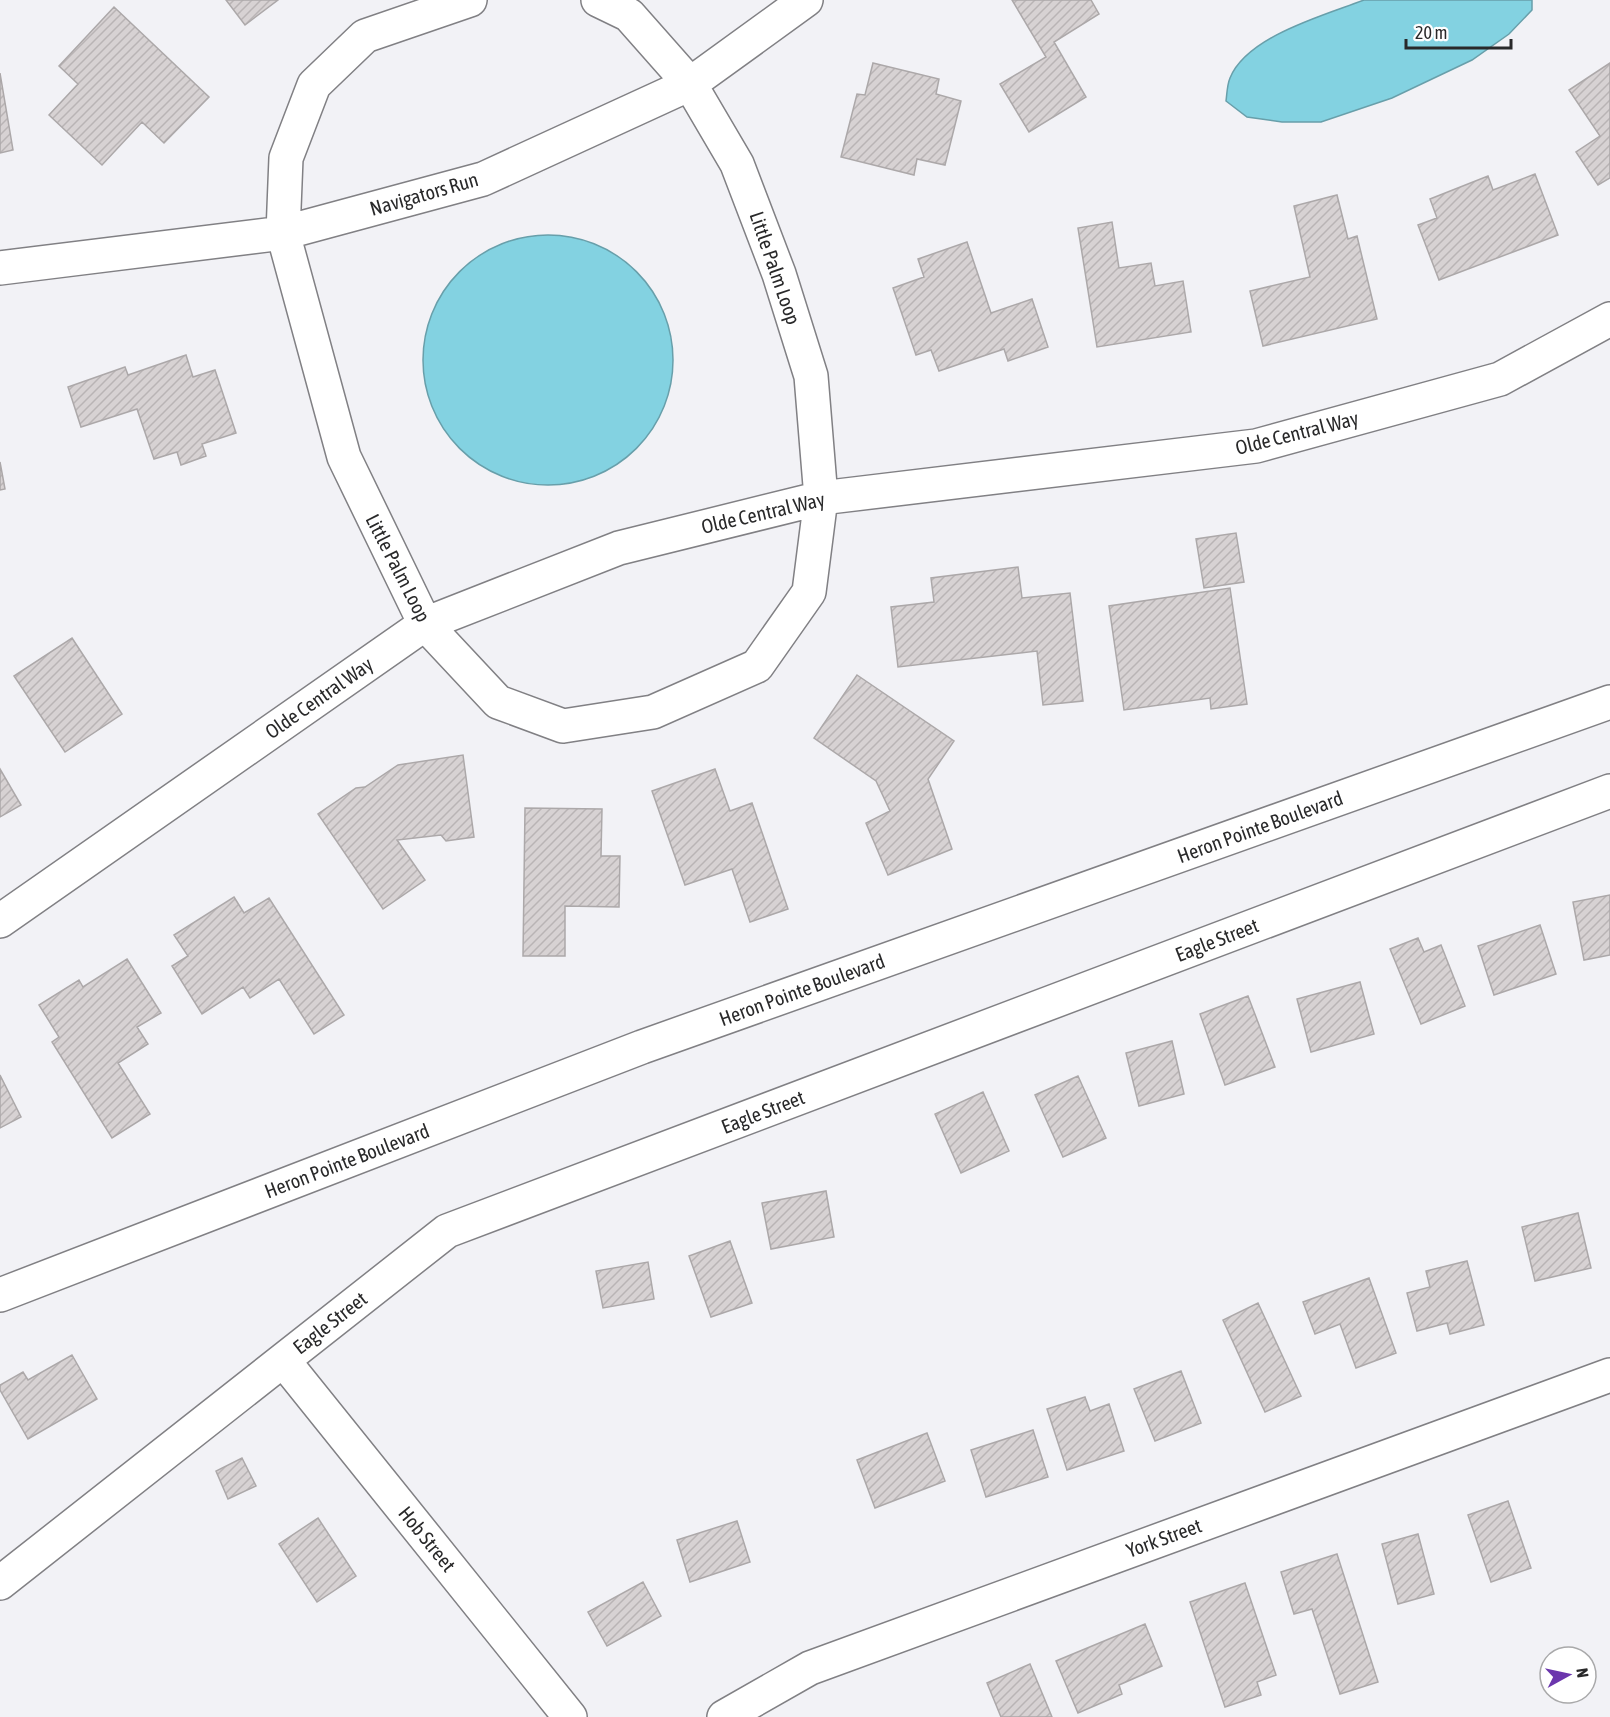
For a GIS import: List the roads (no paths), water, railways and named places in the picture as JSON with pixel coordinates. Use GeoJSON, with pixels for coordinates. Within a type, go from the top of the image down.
{"type":"FeatureCollection","features":[{"type":"Feature","properties":{"kind":"street","name":"Little Palm Loop"},"geometry":{"type":"LineString","coordinates":[[470,0],[365,36],[314,85],[286,158],[283,233],[344,457],[424,624],[498,702],[564,726],[653,712],[757,666],[809,592],[821,498],[811,376],[779,274],[737,164],[690,84],[629,15],[598,0]]}},
{"type":"Feature","properties":{"kind":"street","name":"Navigators Run"},"geometry":{"type":"LineString","coordinates":[[0,268],[283,233],[483,179],[690,84],[806,0]]}},
{"type":"Feature","properties":{"kind":"street","name":"Olde Central Way"},"geometry":{"type":"LineString","coordinates":[[0,921],[424,624],[619,548],[821,498],[1256,446],[1500,379],[1610,320]]}},
{"type":"Feature","properties":{"kind":"street","name":"Heron Pointe Boulevard"},"geometry":{"type":"LineString","coordinates":[[0,1295],[642,1047],[1610,702]]}},
{"type":"Feature","properties":{"kind":"street","name":"Eagle Street"},"geometry":{"type":"LineString","coordinates":[[0,1582],[447,1231],[1610,791]]}},
{"type":"Feature","properties":{"kind":"street","name":"Hob Street"},"geometry":{"type":"LineString","coordinates":[[283,1360],[570,1717]]}},
{"type":"Feature","properties":{"kind":"street","name":"York Street"},"geometry":{"type":"LineString","coordinates":[[724,1717],[810,1668],[1610,1375]]}},
{"type":"Feature","properties":{"kind":"water"},"geometry":{"type":"Polygon","coordinates":[[[1364,0],[1532,0],[1532,10],[1509,34],[1472,60],[1392,98],[1321,122],[1282,122],[1247,117],[1226,101],[1230,78],[1239,63],[1253,50],[1289,29],[1364,0]]]}},
{"type":"Feature","properties":{"kind":"water"},"geometry":{"type":"Polygon","coordinates":[[[548,235],[572,238],[596,245],[617,256],[636,272],[652,291],[663,312],[670,336],[673,360],[670,384],[663,408],[652,429],[636,448],[617,464],[596,475],[572,482],[548,485],[524,482],[500,475],[479,464],[460,448],[444,429],[433,408],[426,384],[423,360],[426,336],[433,312],[444,291],[460,272],[479,256],[500,245],[524,238],[548,235]]]}}]}
